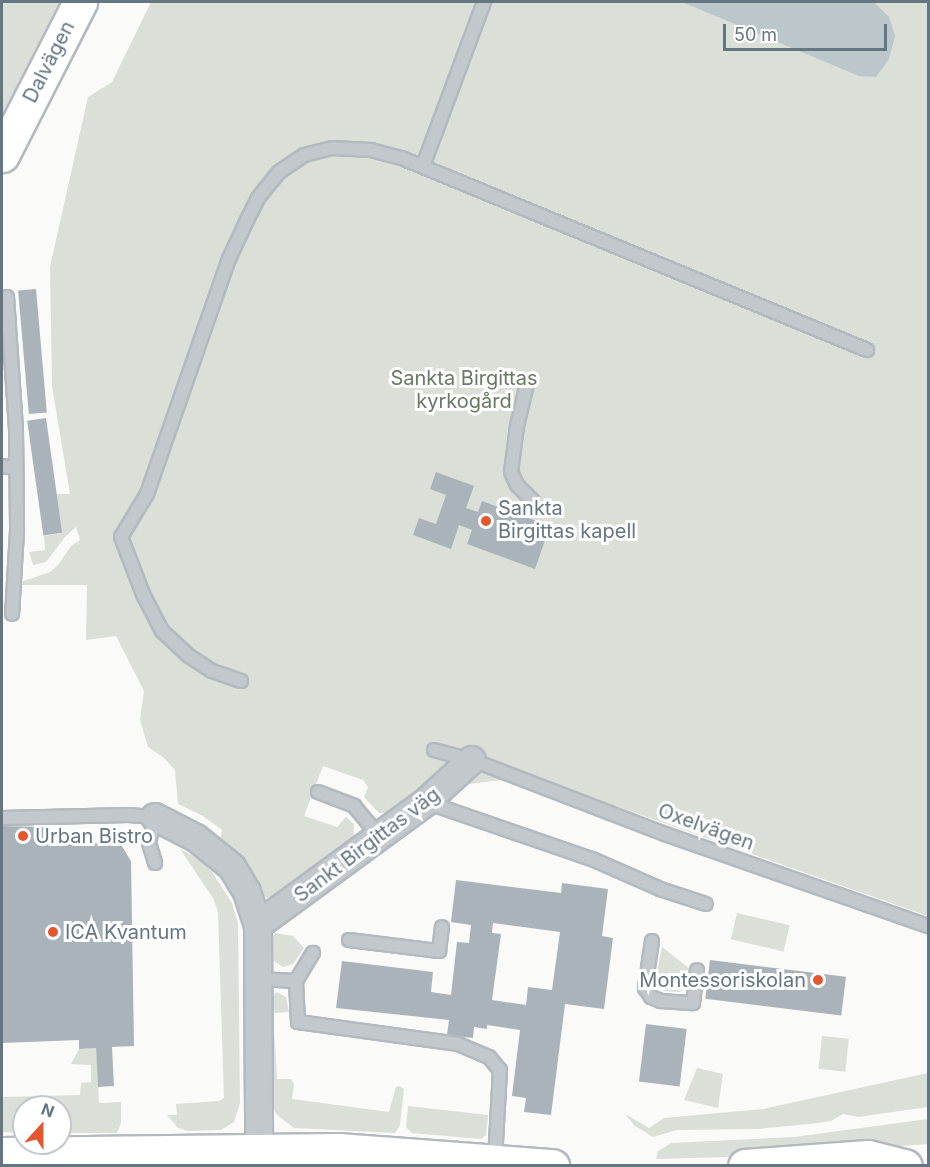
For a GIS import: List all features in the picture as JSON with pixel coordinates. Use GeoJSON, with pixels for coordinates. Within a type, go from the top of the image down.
{"type":"FeatureCollection","features":[{"type":"Feature","properties":{"kind":"street","name":"Dalvägen"},"geometry":{"type":"LineString","coordinates":[[2,155],[80,2]]}},
{"type":"Feature","properties":{"kind":"street","name":"Sankt Birgittas väg"},"geometry":{"type":"LineString","coordinates":[[258,925],[426,802],[472,760]]}},
{"type":"Feature","properties":{"kind":"street"},"geometry":{"type":"LineString","coordinates":[[155,817],[196,838],[232,867],[247,892],[258,925],[259,1150]]}},
{"type":"Feature","properties":{"kind":"street"},"geometry":{"type":"LineString","coordinates":[[2,1154],[164,1158],[259,1150],[552,1166]]}},
{"type":"Feature","properties":{"kind":"street"},"geometry":{"type":"LineString","coordinates":[[744,1166],[868,1157],[905,1166]]}},
{"type":"Feature","properties":{"kind":"lane"},"geometry":{"type":"LineString","coordinates":[[423,166],[484,2]]}},
{"type":"Feature","properties":{"kind":"lane"},"geometry":{"type":"LineString","coordinates":[[241,681],[212,671],[162,631],[143,594],[121,537],[147,494],[229,259],[258,198],[272,181],[304,155],[332,148],[371,150],[423,166],[867,350]]}},
{"type":"Feature","properties":{"kind":"lane"},"geometry":{"type":"LineString","coordinates":[[7,297],[16,429],[17,531],[7,573],[12,614]]}},
{"type":"Feature","properties":{"kind":"lane"},"geometry":{"type":"LineString","coordinates":[[527,384],[517,426],[511,471],[517,485],[533,501]]}},
{"type":"Feature","properties":{"kind":"lane"},"geometry":{"type":"LineString","coordinates":[[2,425],[16,429]]}},
{"type":"Feature","properties":{"kind":"lane"},"geometry":{"type":"LineString","coordinates":[[2,466],[16,468]]}},
{"type":"Feature","properties":{"kind":"lane","name":"Oxelvägen"},"geometry":{"type":"LineString","coordinates":[[434,750],[472,760],[665,834],[928,926]]}},
{"type":"Feature","properties":{"kind":"lane"},"geometry":{"type":"LineString","coordinates":[[318,792],[354,806],[379,836]]}},
{"type":"Feature","properties":{"kind":"lane"},"geometry":{"type":"LineString","coordinates":[[426,802],[592,859],[660,889],[706,904]]}},
{"type":"Feature","properties":{"kind":"lane"},"geometry":{"type":"LineString","coordinates":[[2,818],[128,815],[155,817],[149,843],[155,863]]}},
{"type":"Feature","properties":{"kind":"lane"},"geometry":{"type":"LineString","coordinates":[[349,940],[439,951],[442,927]]}},
{"type":"Feature","properties":{"kind":"lane"},"geometry":{"type":"LineString","coordinates":[[652,941],[645,988],[651,997],[661,1001],[693,1003],[697,970]]}},
{"type":"Feature","properties":{"kind":"lane"},"geometry":{"type":"LineString","coordinates":[[313,953],[296,981],[298,1022],[458,1044],[489,1057],[500,1070],[488,1162]]}},
{"type":"Feature","properties":{"kind":"lane"},"geometry":{"type":"LineString","coordinates":[[258,979],[296,981]]}},
{"type":"Feature","properties":{"kind":"green space"},"geometry":{"type":"Polygon","coordinates":[[[2,2],[59,2],[2,115],[2,2]]]}},
{"type":"Feature","properties":{"kind":"green space","name":"Sankta Birgittas kyrkogård"},"geometry":{"type":"Polygon","coordinates":[[[151,2],[928,2],[928,916],[531,776],[423,790],[397,810],[379,813],[364,797],[368,787],[363,780],[323,766],[304,816],[337,827],[346,817],[354,824],[353,844],[273,901],[260,894],[220,842],[222,830],[203,816],[178,804],[175,770],[163,757],[148,747],[140,720],[144,691],[116,636],[86,640],[87,585],[21,585],[21,582],[50,572],[58,565],[71,546],[80,540],[76,527],[65,537],[46,562],[33,565],[29,552],[45,550],[44,536],[62,533],[56,494],[70,494],[52,386],[50,267],[88,97],[112,82],[151,2]]]}},
{"type":"Feature","properties":{"kind":"green space"},"geometry":{"type":"Polygon","coordinates":[[[180,849],[197,858],[212,872],[232,903],[238,923],[240,1103],[234,1122],[221,1130],[188,1131],[178,1128],[167,1115],[177,1115],[176,1104],[219,1101],[224,1098],[218,912],[213,898],[180,849]]]}},
{"type":"Feature","properties":{"kind":"green space"},"geometry":{"type":"Polygon","coordinates":[[[737,913],[790,925],[784,951],[731,939],[737,913]]]}},
{"type":"Feature","properties":{"kind":"green space"},"geometry":{"type":"Polygon","coordinates":[[[275,933],[293,936],[304,948],[293,964],[283,967],[269,958],[270,941],[275,933]]]}},
{"type":"Feature","properties":{"kind":"green space"},"geometry":{"type":"Polygon","coordinates":[[[662,947],[690,969],[687,988],[679,992],[664,991],[655,982],[662,947]]]}},
{"type":"Feature","properties":{"kind":"green space"},"geometry":{"type":"Polygon","coordinates":[[[277,992],[286,997],[289,1012],[273,1013],[277,1079],[291,1079],[294,1084],[292,1099],[389,1112],[396,1087],[399,1086],[404,1089],[400,1125],[395,1133],[294,1128],[276,1114],[270,1101],[268,1007],[271,997],[277,992]]]}},
{"type":"Feature","properties":{"kind":"green space"},"geometry":{"type":"Polygon","coordinates":[[[822,1036],[849,1039],[845,1072],[819,1069],[822,1036]]]}},
{"type":"Feature","properties":{"kind":"green space"},"geometry":{"type":"Polygon","coordinates":[[[96,1048],[99,1103],[121,1102],[121,1123],[117,1133],[72,1133],[72,1095],[80,1095],[81,1083],[91,1082],[91,1065],[71,1064],[79,1049],[96,1048]]]}},
{"type":"Feature","properties":{"kind":"green space"},"geometry":{"type":"Polygon","coordinates":[[[697,1068],[723,1074],[718,1108],[684,1100],[697,1068]]]}},
{"type":"Feature","properties":{"kind":"green space"},"geometry":{"type":"Polygon","coordinates":[[[928,1073],[928,1107],[858,1117],[843,1114],[831,1121],[819,1123],[758,1129],[677,1130],[653,1137],[635,1126],[625,1114],[649,1128],[664,1118],[763,1109],[928,1073]]]}},
{"type":"Feature","properties":{"kind":"green space"},"geometry":{"type":"Polygon","coordinates":[[[2,1097],[12,1097],[12,1132],[2,1132],[2,1097]]]}},
{"type":"Feature","properties":{"kind":"green space"},"geometry":{"type":"Polygon","coordinates":[[[408,1106],[488,1115],[486,1135],[481,1139],[412,1133],[406,1127],[408,1106]]]}},
{"type":"Feature","properties":{"kind":"green space"},"geometry":{"type":"Polygon","coordinates":[[[928,1119],[928,1144],[762,1156],[656,1159],[658,1151],[671,1143],[794,1137],[928,1119]]]}},
{"type":"Feature","properties":{"kind":"shaded area"},"geometry":{"type":"Polygon","coordinates":[[[682,2],[874,2],[889,17],[895,36],[889,59],[876,77],[859,76],[682,2]]]}},
{"type":"Feature","properties":{"kind":"building"},"geometry":{"type":"Polygon","coordinates":[[[36,289],[47,413],[29,414],[18,291],[36,289]]]}},
{"type":"Feature","properties":{"kind":"building"},"geometry":{"type":"Polygon","coordinates":[[[46,418],[62,533],[43,536],[27,421],[46,418]]]}},
{"type":"Feature","properties":{"kind":"building","name":"Sankta Birgittas kapell"},"geometry":{"type":"Polygon","coordinates":[[[436,472],[474,486],[466,508],[478,512],[482,501],[550,526],[535,569],[467,544],[472,530],[459,525],[451,549],[413,535],[419,518],[436,524],[446,495],[430,489],[436,472]]]}},
{"type":"Feature","properties":{"kind":"building"},"geometry":{"type":"Polygon","coordinates":[[[2,826],[48,827],[59,844],[120,843],[131,861],[134,1046],[112,1047],[114,1086],[98,1087],[96,1048],[79,1049],[79,1040],[2,1043],[2,826]]]}},
{"type":"Feature","properties":{"kind":"building"},"geometry":{"type":"Polygon","coordinates":[[[456,880],[561,893],[562,883],[608,889],[602,936],[613,938],[604,1009],[565,1004],[551,1115],[524,1112],[526,1098],[512,1096],[520,1030],[487,1025],[487,1029],[474,1027],[473,1038],[447,1035],[449,1020],[336,1008],[342,961],[433,972],[431,992],[451,995],[457,942],[469,943],[471,925],[451,922],[456,880]],[[493,923],[492,933],[501,934],[492,1000],[526,1005],[528,987],[552,990],[560,932],[493,923]]]}},
{"type":"Feature","properties":{"kind":"building"},"geometry":{"type":"Polygon","coordinates":[[[710,960],[846,977],[841,1015],[705,999],[710,960]]]}},
{"type":"Feature","properties":{"kind":"building"},"geometry":{"type":"Polygon","coordinates":[[[646,1024],[687,1029],[680,1087],[639,1082],[646,1024]]]}},
{"type":"Feature","properties":{"kind":"place","name":"Sankta Birgittas kapell"},"geometry":{"type":"Point","coordinates":[486,521]}},
{"type":"Feature","properties":{"kind":"place","name":"Urban Bistro"},"geometry":{"type":"Point","coordinates":[23,836]}},
{"type":"Feature","properties":{"kind":"place","name":"ICA Kvantum"},"geometry":{"type":"Point","coordinates":[53,932]}},
{"type":"Feature","properties":{"kind":"place","name":"Montessoriskolan"},"geometry":{"type":"Point","coordinates":[818,980]}}]}
